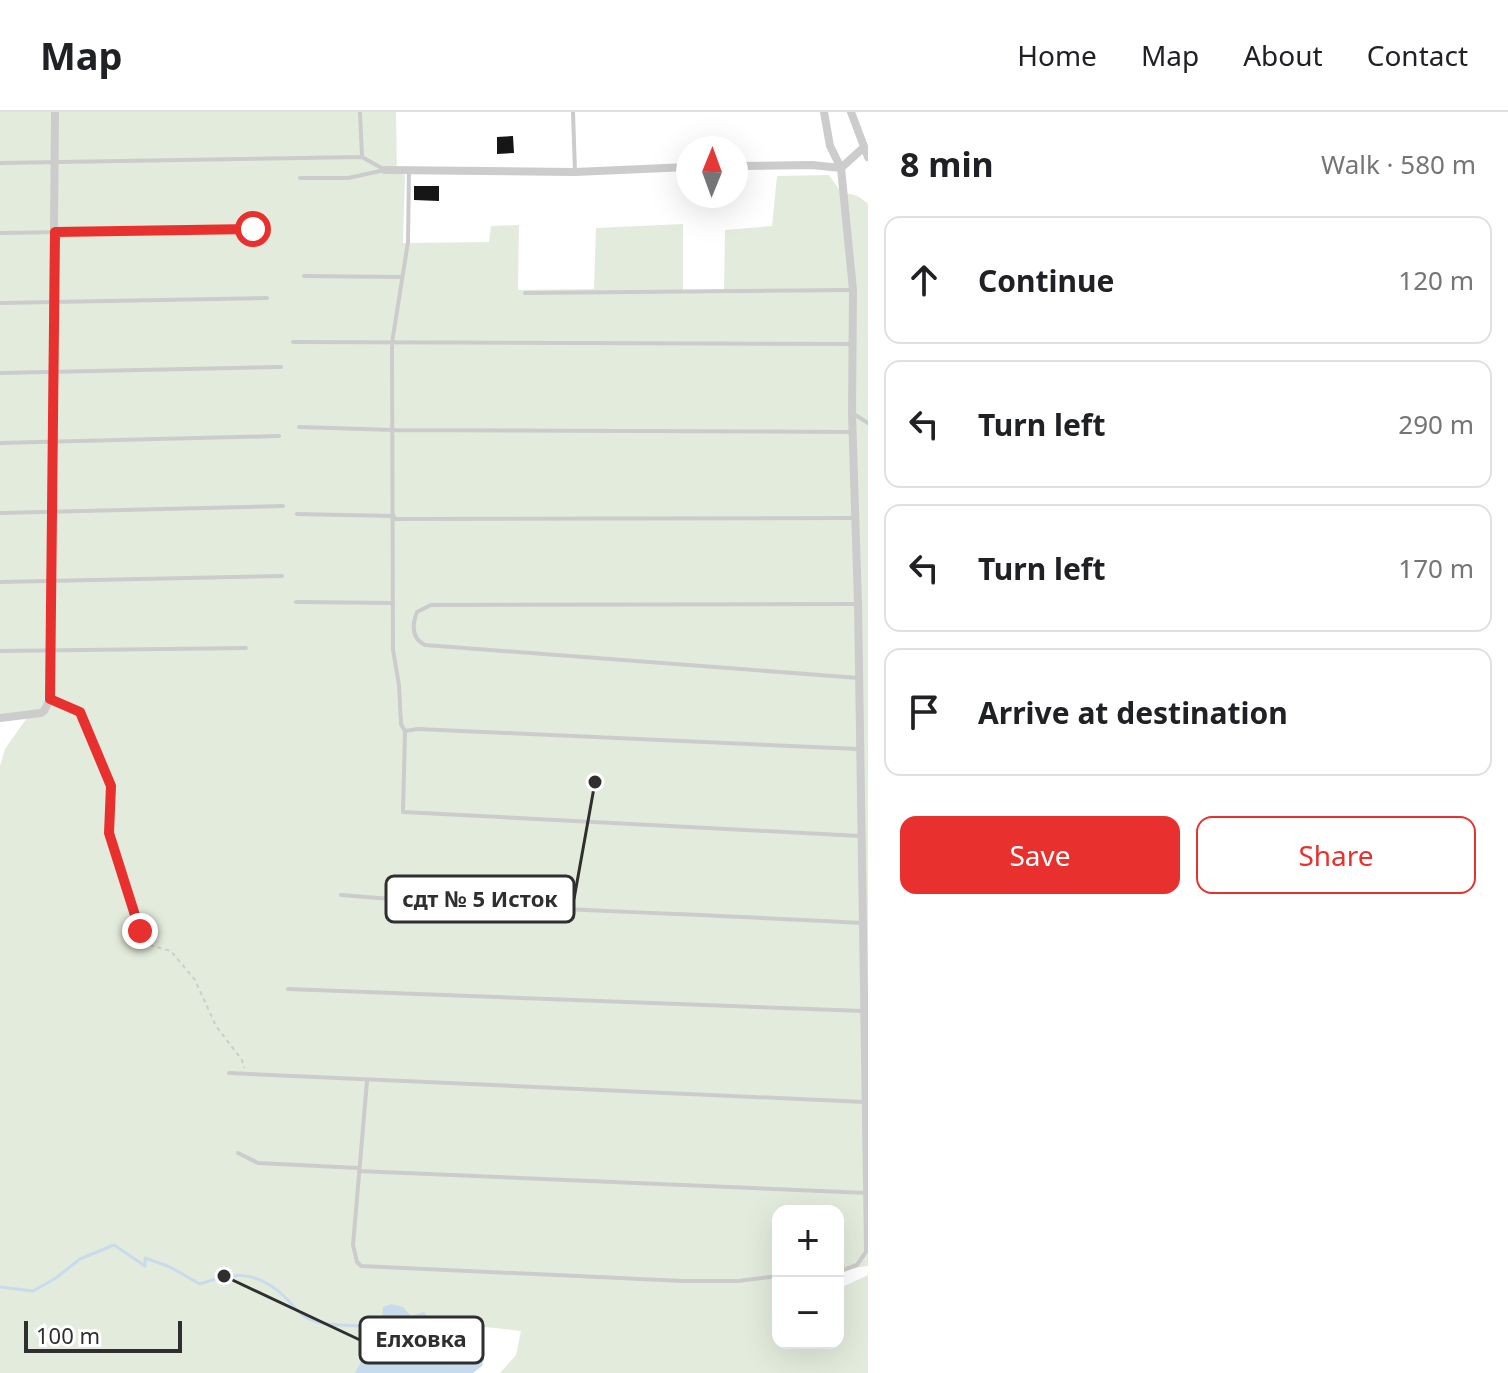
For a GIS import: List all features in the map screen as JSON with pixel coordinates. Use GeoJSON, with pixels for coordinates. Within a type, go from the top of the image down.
{"type":"FeatureCollection","features":[{"type":"Feature","properties":{"kind":"street"},"geometry":{"type":"LineString","coordinates":[[0,718],[41,713],[50,699],[55,112]]}},
{"type":"Feature","properties":{"kind":"street"},"geometry":{"type":"LineString","coordinates":[[824,112],[830,146],[841,168],[853,290],[852,413],[868,1249]]}},
{"type":"Feature","properties":{"kind":"street"},"geometry":{"type":"LineString","coordinates":[[748,166],[841,168],[866,152],[851,112]]}},
{"type":"Feature","properties":{"kind":"street"},"geometry":{"type":"LineString","coordinates":[[385,170],[575,172],[676,168]]}},
{"type":"Feature","properties":{"kind":"lane"},"geometry":{"type":"LineString","coordinates":[[360,112],[362,157]]}},
{"type":"Feature","properties":{"kind":"lane"},"geometry":{"type":"LineString","coordinates":[[573,112],[575,172]]}},
{"type":"Feature","properties":{"kind":"lane"},"geometry":{"type":"LineString","coordinates":[[0,163],[362,157],[385,170]]}},
{"type":"Feature","properties":{"kind":"lane"},"geometry":{"type":"LineString","coordinates":[[300,178],[348,178],[385,170]]}},
{"type":"Feature","properties":{"kind":"lane"},"geometry":{"type":"LineString","coordinates":[[409,171],[408,242],[392,343],[393,650],[401,724],[405,731],[402,809],[406,813],[860,836]]}},
{"type":"Feature","properties":{"kind":"lane"},"geometry":{"type":"LineString","coordinates":[[0,233],[253,229]]}},
{"type":"Feature","properties":{"kind":"lane"},"geometry":{"type":"LineString","coordinates":[[304,276],[402,277]]}},
{"type":"Feature","properties":{"kind":"lane"},"geometry":{"type":"LineString","coordinates":[[525,293],[853,290]]}},
{"type":"Feature","properties":{"kind":"lane"},"geometry":{"type":"LineString","coordinates":[[0,303],[267,298]]}},
{"type":"Feature","properties":{"kind":"lane"},"geometry":{"type":"LineString","coordinates":[[293,342],[852,344]]}},
{"type":"Feature","properties":{"kind":"lane"},"geometry":{"type":"LineString","coordinates":[[0,373],[281,367]]}},
{"type":"Feature","properties":{"kind":"lane"},"geometry":{"type":"LineString","coordinates":[[852,413],[868,423]]}},
{"type":"Feature","properties":{"kind":"lane"},"geometry":{"type":"LineString","coordinates":[[299,427],[854,432]]}},
{"type":"Feature","properties":{"kind":"lane"},"geometry":{"type":"LineString","coordinates":[[0,443],[279,436]]}},
{"type":"Feature","properties":{"kind":"lane"},"geometry":{"type":"LineString","coordinates":[[0,513],[283,506]]}},
{"type":"Feature","properties":{"kind":"lane"},"geometry":{"type":"LineString","coordinates":[[297,514],[394,518],[856,518]]}},
{"type":"Feature","properties":{"kind":"lane"},"geometry":{"type":"LineString","coordinates":[[0,582],[282,576]]}},
{"type":"Feature","properties":{"kind":"lane"},"geometry":{"type":"LineString","coordinates":[[296,602],[393,603]]}},
{"type":"Feature","properties":{"kind":"lane"},"geometry":{"type":"LineString","coordinates":[[858,604],[431,605],[417,612],[413,631],[419,642],[425,645],[859,678]]}},
{"type":"Feature","properties":{"kind":"lane"},"geometry":{"type":"LineString","coordinates":[[0,651],[246,648]]}},
{"type":"Feature","properties":{"kind":"lane"},"geometry":{"type":"LineString","coordinates":[[405,731],[508,732],[859,749]]}},
{"type":"Feature","properties":{"kind":"lane"},"geometry":{"type":"LineString","coordinates":[[341,895],[422,902],[862,923]]}},
{"type":"Feature","properties":{"kind":"lane"},"geometry":{"type":"LineString","coordinates":[[288,989],[863,1011]]}},
{"type":"Feature","properties":{"kind":"lane"},"geometry":{"type":"LineString","coordinates":[[229,1073],[864,1102]]}},
{"type":"Feature","properties":{"kind":"lane"},"geometry":{"type":"LineString","coordinates":[[367,1081],[353,1245],[357,1262],[366,1268],[683,1281],[738,1281],[772,1277]]}},
{"type":"Feature","properties":{"kind":"lane"},"geometry":{"type":"LineString","coordinates":[[238,1153],[258,1163],[359,1170],[867,1193]]}},
{"type":"Feature","properties":{"kind":"lane"},"geometry":{"type":"LineString","coordinates":[[844,1270],[857,1265],[868,1249]]}},
{"type":"Feature","properties":{"kind":"path"},"geometry":{"type":"LineString","coordinates":[[50,699],[80,712],[106,773],[111,786],[109,833],[146,944],[171,951],[195,980],[216,1026],[242,1060],[246,1074]]}},
{"type":"Feature","properties":{"kind":"green space"},"geometry":{"type":"Polygon","coordinates":[[[0,112],[396,112],[397,173],[405,175],[403,243],[489,242],[491,226],[519,225],[518,290],[594,289],[596,228],[683,224],[683,293],[724,290],[725,230],[772,226],[777,176],[829,175],[843,195],[857,196],[868,204],[868,1266],[844,1270],[844,1205],[772,1205],[772,1349],[844,1349],[844,1286],[868,1275],[868,1373],[500,1373],[516,1355],[521,1331],[457,1324],[451,1373],[0,1373],[0,766],[5,749],[31,712],[0,714],[0,112]]]}},
{"type":"Feature","properties":{"kind":"water"},"geometry":{"type":"Polygon","coordinates":[[[391,1304],[403,1307],[411,1316],[424,1312],[429,1318],[475,1328],[484,1358],[482,1366],[473,1373],[355,1373],[376,1343],[383,1307],[391,1304]]]}},
{"type":"Feature","properties":{"kind":"building"},"geometry":{"type":"Polygon","coordinates":[[[513,136],[514,153],[497,154],[497,137],[513,136]]]}},
{"type":"Feature","properties":{"kind":"building"},"geometry":{"type":"Polygon","coordinates":[[[414,186],[439,186],[439,201],[414,200],[414,186]]]}},
{"type":"Feature","properties":{"kind":"waterway"},"geometry":{"type":"LineString","coordinates":[[0,1287],[33,1291],[80,1259],[114,1245],[145,1266],[145,1258],[170,1267],[200,1284],[224,1277],[255,1278],[275,1288],[298,1311],[316,1322],[362,1326],[380,1331]]}},
{"type":"Feature","properties":{"kind":"place","name":"сдт № 5 Исток"},"geometry":{"type":"Point","coordinates":[595,782]}},
{"type":"Feature","properties":{"kind":"place","name":"Елховка"},"geometry":{"type":"Point","coordinates":[224,1276]}},
{"type":"Feature","properties":{"kind":"route"},"geometry":{"type":"LineString","coordinates":[[140,931],[109,833],[111,786],[80,712],[50,699],[55,232],[253,229]]}}]}
